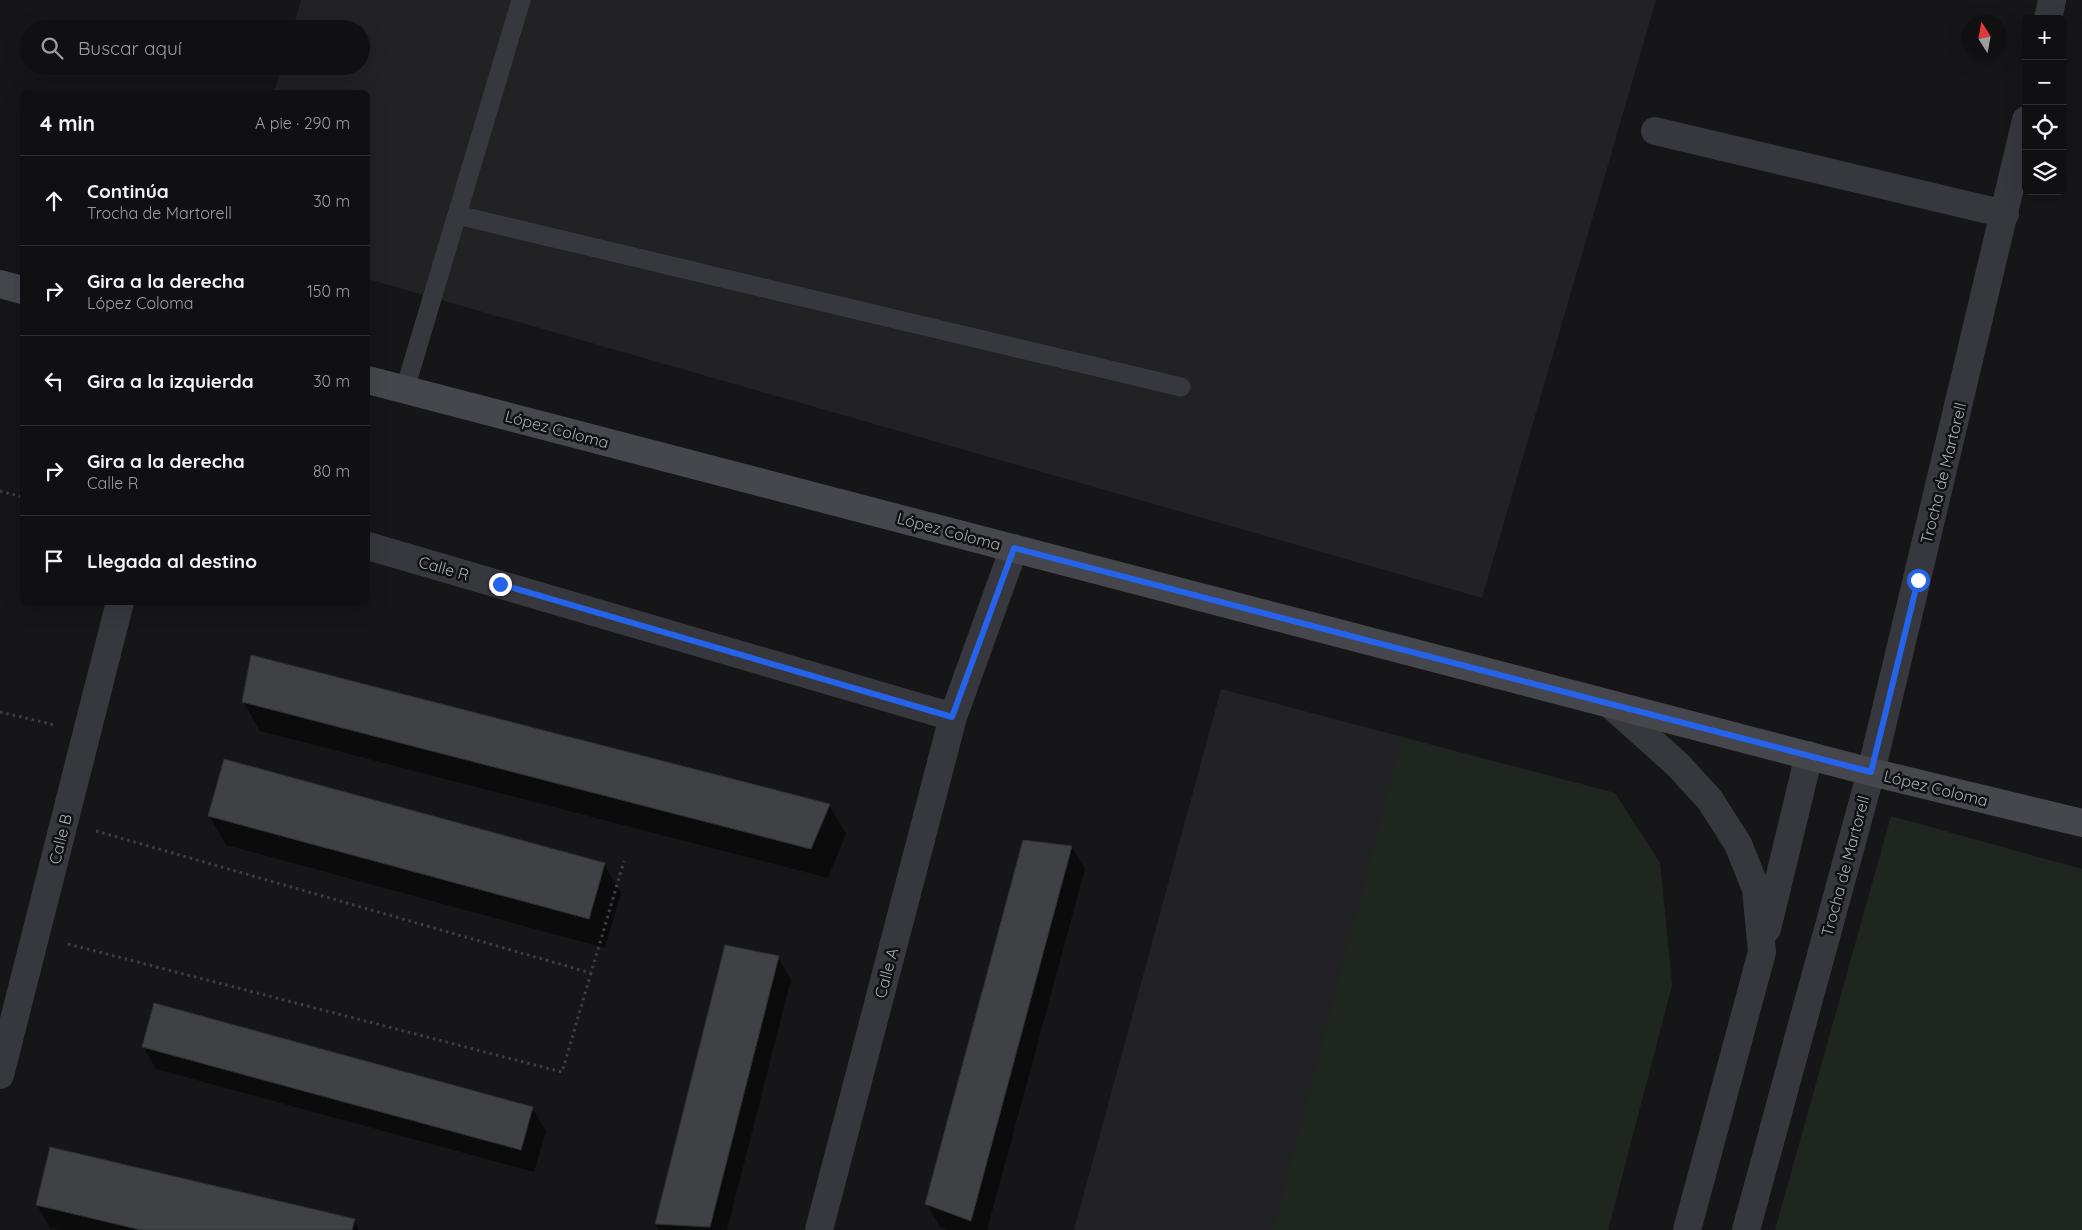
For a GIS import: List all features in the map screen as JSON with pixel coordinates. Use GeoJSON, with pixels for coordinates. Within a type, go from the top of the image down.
{"type":"FeatureCollection","features":[{"type":"Feature","properties":{"kind":"main road"},"geometry":{"type":"LineString","coordinates":[[0,284],[20,289]]}},
{"type":"Feature","properties":{"kind":"main road","name":"López Coloma"},"geometry":{"type":"LineString","coordinates":[[370,380],[1871,772],[2082,823]]}},
{"type":"Feature","properties":{"kind":"street"},"geometry":{"type":"LineString","coordinates":[[2049,15],[2052,0]]}},
{"type":"Feature","properties":{"kind":"street"},"geometry":{"type":"LineString","coordinates":[[1655,131],[2005,214]]}},
{"type":"Feature","properties":{"kind":"street","name":"Trocha de Martorell"},"geometry":{"type":"LineString","coordinates":[[1746,1230],[1871,772],[2022,138]]}},
{"type":"Feature","properties":{"kind":"street","name":"Calle R"},"geometry":{"type":"LineString","coordinates":[[370,547],[952,717]]}},
{"type":"Feature","properties":{"kind":"street","name":"Calle A"},"geometry":{"type":"LineString","coordinates":[[819,1230],[952,717],[1014,548]]}},
{"type":"Feature","properties":{"kind":"street","name":"Calle B"},"geometry":{"type":"LineString","coordinates":[[0,1075],[119,605]]}},
{"type":"Feature","properties":{"kind":"street"},"geometry":{"type":"LineString","coordinates":[[1610,704],[1678,765],[1704,793],[1738,844],[1756,889],[1762,952]]}},
{"type":"Feature","properties":{"kind":"street"},"geometry":{"type":"LineString","coordinates":[[1687,1230],[1762,952],[1808,755]]}},
{"type":"Feature","properties":{"kind":"lane"},"geometry":{"type":"LineString","coordinates":[[405,389],[521,0]]}},
{"type":"Feature","properties":{"kind":"lane"},"geometry":{"type":"LineString","coordinates":[[457,215],[1181,387]]}},
{"type":"Feature","properties":{"kind":"path"},"geometry":{"type":"LineString","coordinates":[[0,491],[20,496]]}},
{"type":"Feature","properties":{"kind":"path"},"geometry":{"type":"LineString","coordinates":[[0,712],[87,732]]}},
{"type":"Feature","properties":{"kind":"path"},"geometry":{"type":"LineString","coordinates":[[64,822],[591,973]]}},
{"type":"Feature","properties":{"kind":"path"},"geometry":{"type":"LineString","coordinates":[[36,936],[562,1072],[624,861]]}},
{"type":"Feature","properties":{"kind":"shaded area"},"geometry":{"type":"Polygon","coordinates":[[[301,0],[1656,0],[1482,598],[370,280],[370,90],[275,90],[279,75],[370,75],[370,20],[295,20],[301,0]]]}},
{"type":"Feature","properties":{"kind":"shaded area"},"geometry":{"type":"Polygon","coordinates":[[[1221,689],[1615,793],[1660,863],[1672,985],[1608,1230],[1074,1230],[1221,689]]]}},
{"type":"Feature","properties":{"kind":"shaded area"},"geometry":{"type":"Polygon","coordinates":[[[1402,738],[1615,793],[1660,863],[1672,985],[1608,1230],[1273,1230],[1402,738]]]}},
{"type":"Feature","properties":{"kind":"shaded area"},"geometry":{"type":"Polygon","coordinates":[[[1891,816],[2082,869],[2082,1230],[1775,1230],[1891,816]]]}},
{"type":"Feature","properties":{"kind":"building"},"geometry":{"type":"Polygon","coordinates":[[[251,655],[830,804],[811,849],[242,702],[251,655]]]}},
{"type":"Feature","properties":{"kind":"building"},"geometry":{"type":"Polygon","coordinates":[[[224,759],[605,863],[589,919],[208,816],[224,759]]]}},
{"type":"Feature","properties":{"kind":"building"},"geometry":{"type":"Polygon","coordinates":[[[1023,840],[1072,846],[971,1221],[925,1204],[1023,840]]]}},
{"type":"Feature","properties":{"kind":"building"},"geometry":{"type":"Polygon","coordinates":[[[725,945],[779,956],[710,1227],[655,1224],[725,945]]]}},
{"type":"Feature","properties":{"kind":"building"},"geometry":{"type":"Polygon","coordinates":[[[154,1003],[533,1107],[521,1150],[142,1047],[154,1003]]]}},
{"type":"Feature","properties":{"kind":"building"},"geometry":{"type":"Polygon","coordinates":[[[50,1147],[355,1219],[352,1230],[141,1230],[36,1205],[50,1147]]]}},
{"type":"Feature","properties":{"kind":"route"},"geometry":{"type":"LineString","coordinates":[[500,584],[952,717],[1014,548],[1871,772],[1918,580]]}}]}
